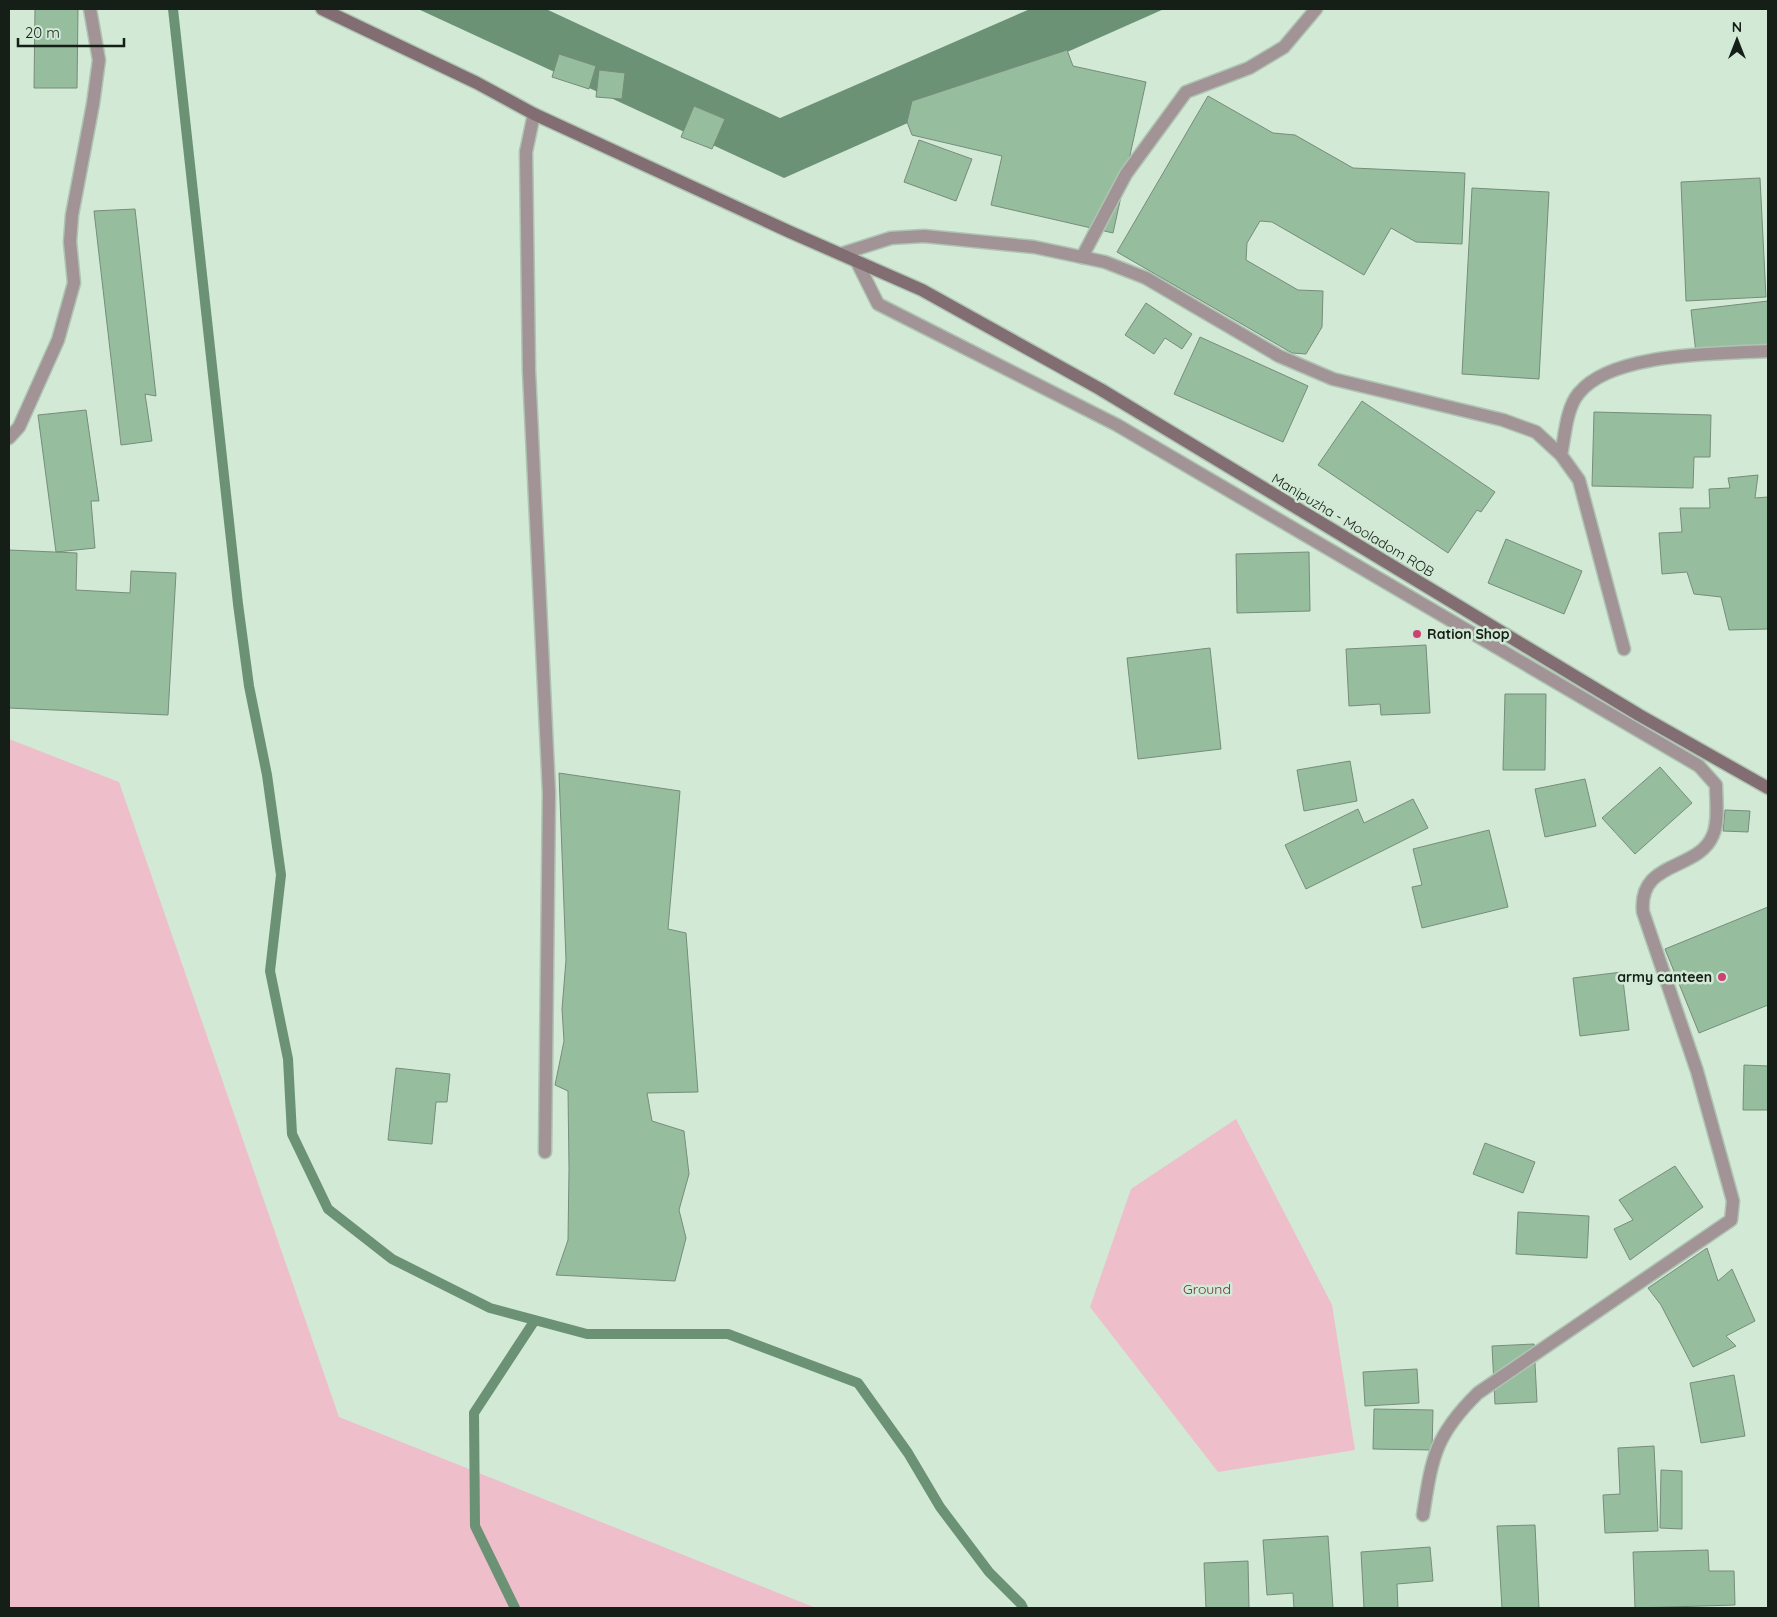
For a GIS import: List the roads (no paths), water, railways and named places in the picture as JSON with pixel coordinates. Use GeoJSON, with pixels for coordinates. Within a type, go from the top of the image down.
{"type":"FeatureCollection","features":[{"type":"Feature","properties":{"kind":"main road","name":"Manipuzha - Mooladom ROB"},"geometry":{"type":"LineString","coordinates":[[322,9],[477,83],[534,114],[922,290],[1100,389],[1639,716],[1768,788]]}},
{"type":"Feature","properties":{"kind":"street"},"geometry":{"type":"LineString","coordinates":[[9,438],[19,427],[58,340],[74,283],[70,242],[72,215],[93,104],[99,60],[90,9]]}},
{"type":"Feature","properties":{"kind":"street"},"geometry":{"type":"LineString","coordinates":[[1082,257],[1126,174],[1186,92],[1248,68],[1284,47],[1316,9]]}},
{"type":"Feature","properties":{"kind":"street"},"geometry":{"type":"LineString","coordinates":[[534,114],[526,152],[529,371],[549,793],[545,1152]]}},
{"type":"Feature","properties":{"kind":"street"},"geometry":{"type":"LineString","coordinates":[[842,254],[891,238],[924,236],[1034,247],[1104,262],[1146,278],[1288,360],[1333,378],[1503,420],[1536,432],[1562,455],[1579,480],[1624,649]]}},
{"type":"Feature","properties":{"kind":"street"},"geometry":{"type":"LineString","coordinates":[[857,262],[878,304],[1117,425],[1698,766],[1716,784],[1714,834],[1707,846],[1653,877],[1642,900],[1643,912],[1699,1080],[1733,1201],[1731,1220],[1478,1393],[1445,1429],[1428,1479],[1423,1515]]}},
{"type":"Feature","properties":{"kind":"street"},"geometry":{"type":"LineString","coordinates":[[1562,455],[1569,416],[1578,394],[1595,377],[1625,366],[1670,358],[1768,350]]}},
{"type":"Feature","properties":{"kind":"waterway"},"geometry":{"type":"LineString","coordinates":[[173,9],[238,604],[249,686],[267,775],[281,875],[270,971],[288,1059],[292,1134],[328,1209],[392,1259],[490,1308],[587,1334],[728,1334],[858,1383],[908,1453],[940,1507],[989,1572],[1023,1608]]}},
{"type":"Feature","properties":{"kind":"waterway"},"geometry":{"type":"LineString","coordinates":[[515,1608],[475,1526],[474,1413],[535,1320]]}},
{"type":"Feature","properties":{"kind":"place","name":"Ration Shop"},"geometry":{"type":"Point","coordinates":[1417,634]}},
{"type":"Feature","properties":{"kind":"place","name":"army canteen"},"geometry":{"type":"Point","coordinates":[1722,977]}},
{"type":"Feature","properties":{"kind":"park label","name":"Ground"},"geometry":{"type":"Point","coordinates":[1207,1289]}}]}
